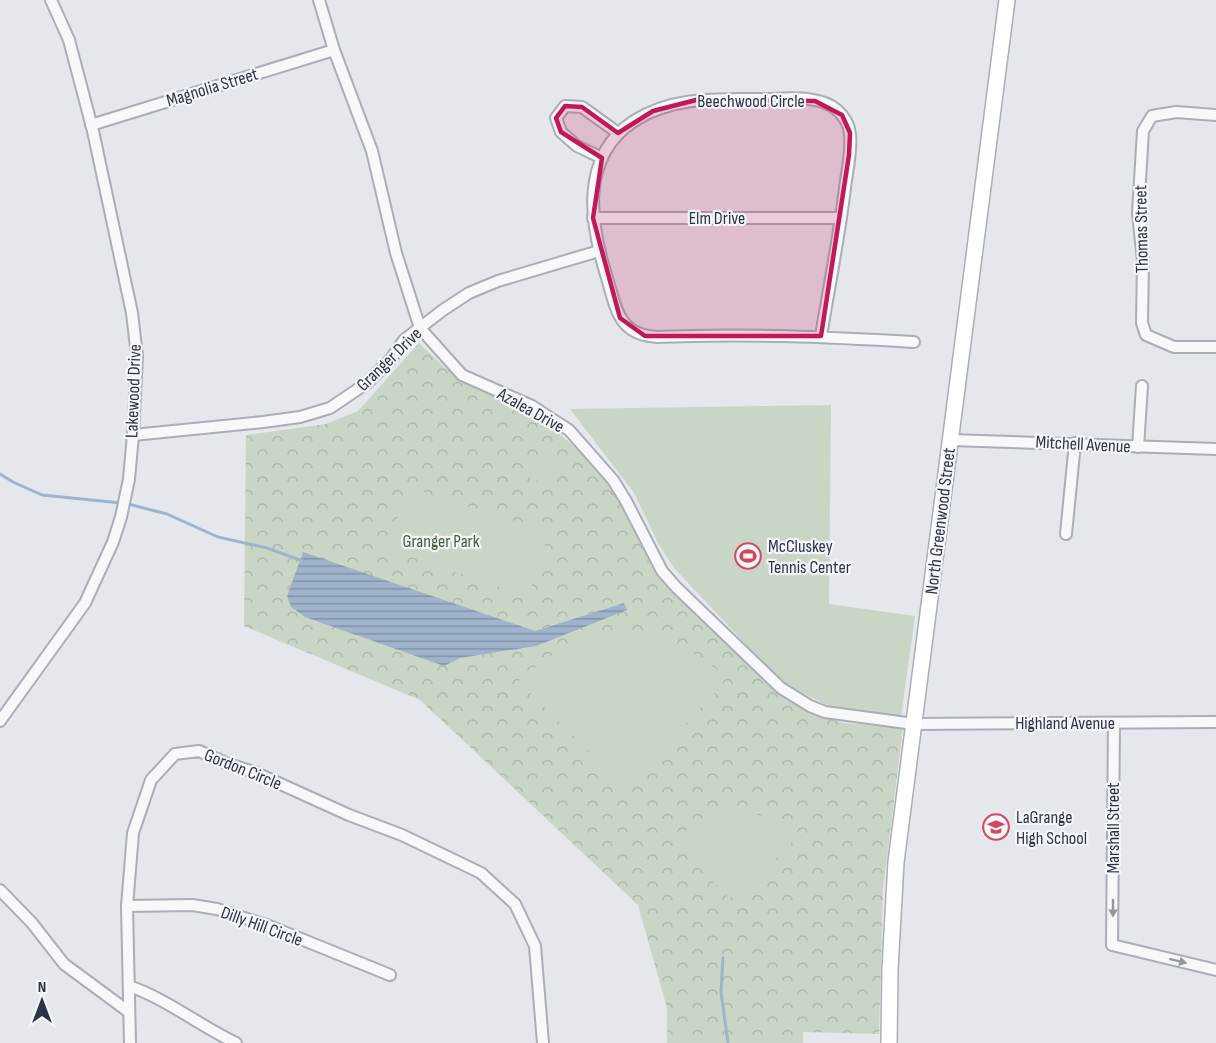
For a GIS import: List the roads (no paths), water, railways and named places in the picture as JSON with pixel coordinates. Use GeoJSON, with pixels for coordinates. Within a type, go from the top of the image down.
{"type":"FeatureCollection","features":[{"type":"Feature","properties":{"kind":"main road","name":"North Greenwood Street"},"geometry":{"type":"LineString","coordinates":[[889,1043],[896,862],[1007,0]]}},
{"type":"Feature","properties":{"kind":"street","name":"Lakewood Drive"},"geometry":{"type":"LineString","coordinates":[[0,721],[88,596],[113,542],[129,479],[137,356],[132,313],[91,124],[69,40],[51,0]]}},
{"type":"Feature","properties":{"kind":"street","name":"Azalea Drive"},"geometry":{"type":"LineString","coordinates":[[319,0],[334,50],[372,151],[396,253],[420,328],[462,375],[532,406],[569,430],[613,480],[662,571],[781,688],[810,706],[825,711],[914,724]]}},
{"type":"Feature","properties":{"kind":"street","name":"Magnolia Street"},"geometry":{"type":"LineString","coordinates":[[91,124],[334,50]]}},
{"type":"Feature","properties":{"kind":"street","name":"Beechwood Circle"},"geometry":{"type":"LineString","coordinates":[[821,336],[841,218],[849,154],[850,133],[842,115],[827,104],[789,99],[724,99],[685,102],[653,111],[618,133],[602,159],[595,182],[593,218],[598,250],[616,312],[628,327],[639,334],[657,337],[821,336],[914,342]]}},
{"type":"Feature","properties":{"kind":"street"},"geometry":{"type":"LineString","coordinates":[[602,159],[577,146],[561,132],[556,118],[565,106],[582,107],[618,133]]}},
{"type":"Feature","properties":{"kind":"street","name":"Thomas Street"},"geometry":{"type":"LineString","coordinates":[[1216,115],[1176,112],[1152,116],[1143,131],[1138,213],[1142,243],[1144,332],[1174,347],[1216,347]]}},
{"type":"Feature","properties":{"kind":"street","name":"Elm Drive"},"geometry":{"type":"LineString","coordinates":[[593,218],[841,218]]}},
{"type":"Feature","properties":{"kind":"street","name":"Granger Drive"},"geometry":{"type":"LineString","coordinates":[[132,435],[300,417],[330,408],[367,383],[391,359],[404,340],[460,299],[488,285],[598,250]]}},
{"type":"Feature","properties":{"kind":"street"},"geometry":{"type":"LineString","coordinates":[[1138,447],[1142,386]]}},
{"type":"Feature","properties":{"kind":"street","name":"Mitchell Avenue"},"geometry":{"type":"LineString","coordinates":[[951,440],[1216,449]]}},
{"type":"Feature","properties":{"kind":"street"},"geometry":{"type":"LineString","coordinates":[[1066,534],[1075,443]]}},
{"type":"Feature","properties":{"kind":"street","name":"Highland Avenue"},"geometry":{"type":"LineString","coordinates":[[914,724],[1216,722]]}},
{"type":"Feature","properties":{"kind":"street","name":"Marshall Street"},"geometry":{"type":"LineString","coordinates":[[1114,723],[1112,945],[1216,970]]}},
{"type":"Feature","properties":{"kind":"street","name":"Gordon Circle"},"geometry":{"type":"LineString","coordinates":[[130,1043],[127,906],[133,833],[151,780],[175,754],[199,751],[402,835],[481,873],[515,904],[535,946],[543,1043]]}},
{"type":"Feature","properties":{"kind":"street"},"geometry":{"type":"LineString","coordinates":[[0,890],[32,924],[64,964],[129,1012]]}},
{"type":"Feature","properties":{"kind":"street","name":"Dilly Hill Circle"},"geometry":{"type":"LineString","coordinates":[[127,906],[192,906],[217,909],[269,926],[390,975]]}},
{"type":"Feature","properties":{"kind":"street"},"geometry":{"type":"LineString","coordinates":[[129,986],[143,991],[236,1043]]}},
{"type":"Feature","properties":{"kind":"water"},"geometry":{"type":"Polygon","coordinates":[[[303,552],[535,631],[624,603],[627,610],[536,646],[460,658],[444,666],[305,617],[291,607],[287,596],[303,552]]]}},
{"type":"Feature","properties":{"kind":"waterway"},"geometry":{"type":"LineString","coordinates":[[0,474],[42,495],[121,503]]}},
{"type":"Feature","properties":{"kind":"waterway"},"geometry":{"type":"LineString","coordinates":[[128,504],[167,514],[218,537],[267,548],[303,561]]}},
{"type":"Feature","properties":{"kind":"waterway"},"geometry":{"type":"LineString","coordinates":[[723,958],[721,992],[728,1043]]}},
{"type":"Feature","properties":{"kind":"place","name":"McCluskey Tennis Center"},"geometry":{"type":"Point","coordinates":[748,556]}},
{"type":"Feature","properties":{"kind":"place","name":"LaGrange High School"},"geometry":{"type":"Point","coordinates":[996,827]}},
{"type":"Feature","properties":{"kind":"park label","name":"Granger Park"},"geometry":{"type":"Point","coordinates":[441,541]}}]}
